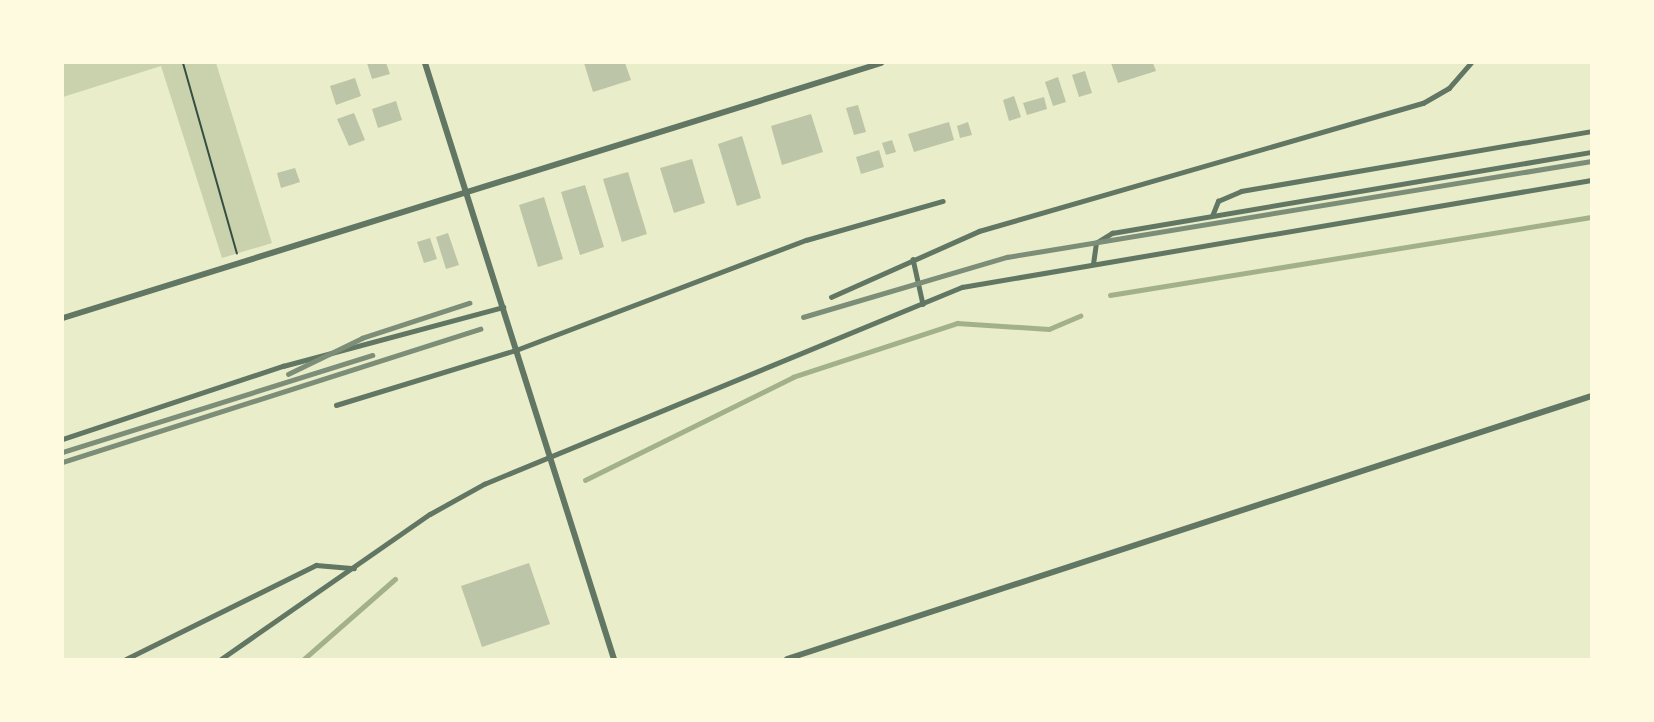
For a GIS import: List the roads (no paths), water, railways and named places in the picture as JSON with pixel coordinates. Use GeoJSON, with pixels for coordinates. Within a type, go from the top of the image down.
{"type":"FeatureCollection","features":[{"type":"Feature","properties":{"kind":"street"},"geometry":{"type":"LineString","coordinates":[[425,63],[614,659]]}},
{"type":"Feature","properties":{"kind":"street"},"geometry":{"type":"LineString","coordinates":[[63,318],[881,63]]}},
{"type":"Feature","properties":{"kind":"street"},"geometry":{"type":"LineString","coordinates":[[787,659],[1591,396]]}},
{"type":"Feature","properties":{"kind":"lane"},"geometry":{"type":"LineString","coordinates":[[831,297],[979,231],[1414,106],[1443,92],[1471,63]]}},
{"type":"Feature","properties":{"kind":"lane"},"geometry":{"type":"LineString","coordinates":[[1212,216],[1218,201],[1241,191],[1591,131]]}},
{"type":"Feature","properties":{"kind":"lane"},"geometry":{"type":"LineString","coordinates":[[1093,264],[1093,249],[1107,235],[1591,152]]}},
{"type":"Feature","properties":{"kind":"lane"},"geometry":{"type":"LineString","coordinates":[[220,659],[452,501],[550,458],[977,283],[1591,180]]}},
{"type":"Feature","properties":{"kind":"lane"},"geometry":{"type":"LineString","coordinates":[[336,405],[516,350],[806,240],[943,201]]}},
{"type":"Feature","properties":{"kind":"lane"},"geometry":{"type":"LineString","coordinates":[[913,259],[923,304]]}},
{"type":"Feature","properties":{"kind":"lane"},"geometry":{"type":"LineString","coordinates":[[63,439],[283,366],[503,307]]}},
{"type":"Feature","properties":{"kind":"lane"},"geometry":{"type":"LineString","coordinates":[[126,659],[316,565],[354,568]]}},
{"type":"Feature","properties":{"kind":"waterway"},"geometry":{"type":"LineString","coordinates":[[1110,295],[1591,217]]}},
{"type":"Feature","properties":{"kind":"waterway"},"geometry":{"type":"LineString","coordinates":[[585,480],[793,377],[957,323],[1049,329],[1080,316]]}},
{"type":"Feature","properties":{"kind":"waterway"},"geometry":{"type":"LineString","coordinates":[[304,659],[395,579]]}},
{"type":"Feature","properties":{"kind":"railway"},"geometry":{"type":"LineString","coordinates":[[803,317],[1007,257],[1591,161]]}},
{"type":"Feature","properties":{"kind":"railway"},"geometry":{"type":"LineString","coordinates":[[288,374],[362,338],[469,303]]}},
{"type":"Feature","properties":{"kind":"railway"},"geometry":{"type":"LineString","coordinates":[[63,462],[480,329]]}},
{"type":"Feature","properties":{"kind":"railway"},"geometry":{"type":"LineString","coordinates":[[63,452],[372,355]]}}]}
